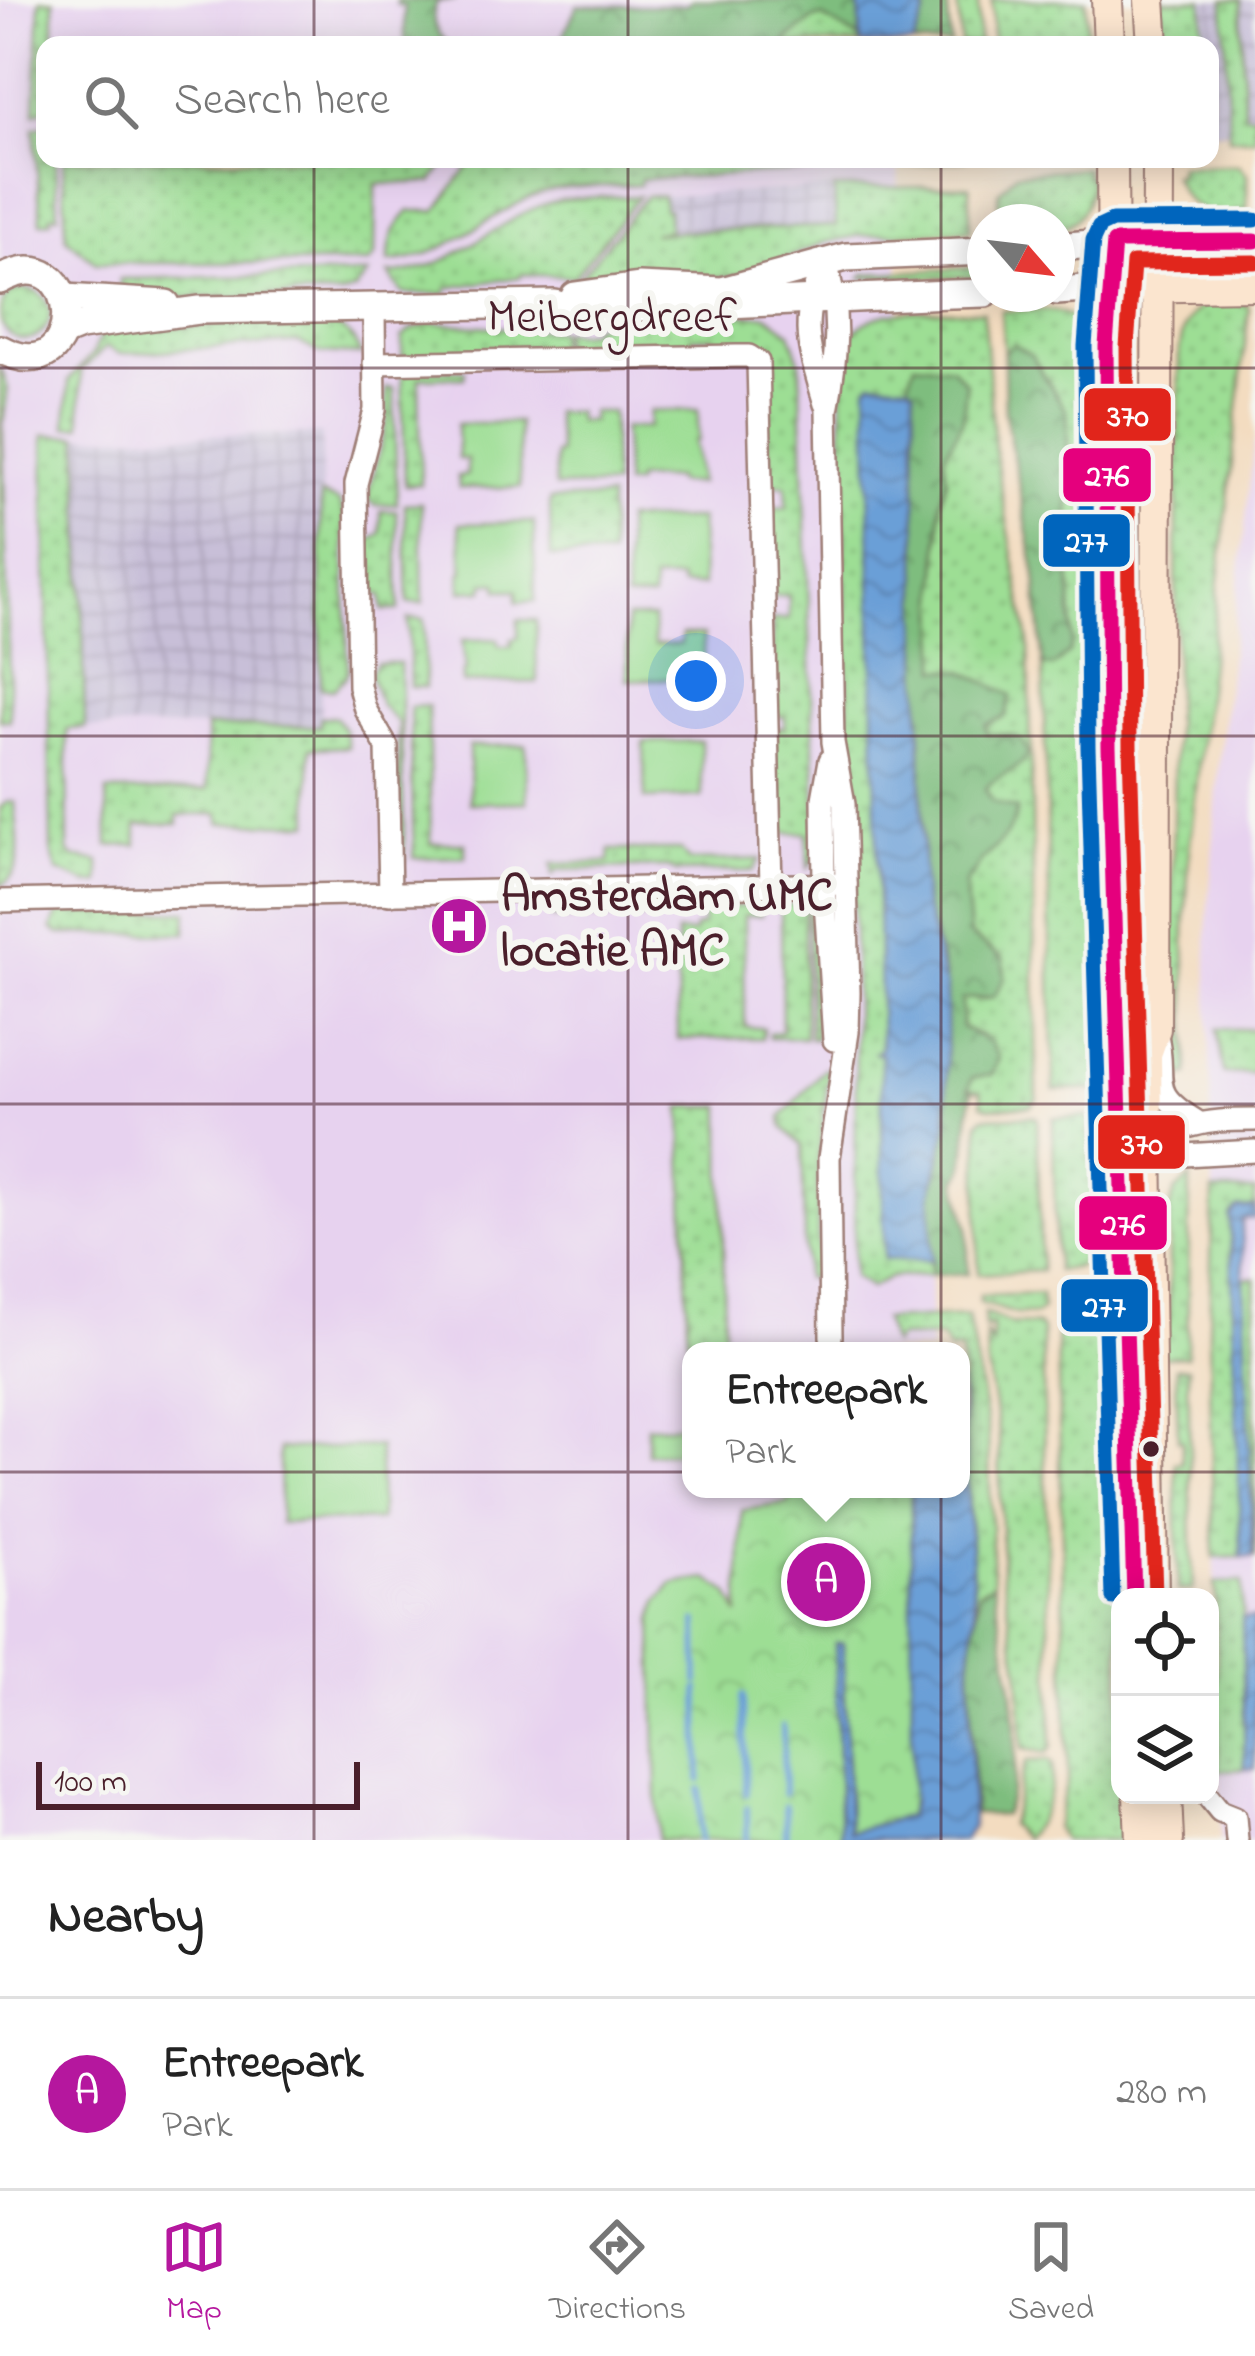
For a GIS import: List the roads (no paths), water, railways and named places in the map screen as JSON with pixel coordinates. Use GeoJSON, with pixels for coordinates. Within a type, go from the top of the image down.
{"type":"FeatureCollection","features":[{"type":"Feature","properties":{"kind":"main road"},"geometry":{"type":"LineString","coordinates":[[1107,0],[1109,36]]}},
{"type":"Feature","properties":{"kind":"main road"},"geometry":{"type":"LineString","coordinates":[[1150,0],[1153,36]]}},
{"type":"Feature","properties":{"kind":"main road"},"geometry":{"type":"LineString","coordinates":[[1112,168],[1113,287],[1106,369],[1118,1147],[1134,1588]]}},
{"type":"Feature","properties":{"kind":"main road"},"geometry":{"type":"LineString","coordinates":[[1154,1588],[1146,1054],[1155,1029],[1158,168]]}},
{"type":"Feature","properties":{"kind":"main road"},"geometry":{"type":"LineString","coordinates":[[1114,242],[1255,241]]}},
{"type":"Feature","properties":{"kind":"main road"},"geometry":{"type":"LineString","coordinates":[[1113,287],[1255,285]]}},
{"type":"Feature","properties":{"kind":"main road"},"geometry":{"type":"LineString","coordinates":[[1139,1804],[1141,1840]]}},
{"type":"Feature","properties":{"kind":"main road"},"geometry":{"type":"LineString","coordinates":[[1166,1804],[1168,1840]]}},
{"type":"Feature","properties":{"kind":"street"},"geometry":{"type":"LineString","coordinates":[[1075,245],[1114,242]]}},
{"type":"Feature","properties":{"kind":"street","name":"Meibergdreef"},"geometry":{"type":"LineString","coordinates":[[555,304],[616,288],[722,291],[825,260],[967,251]]}},
{"type":"Feature","properties":{"kind":"street"},"geometry":{"type":"LineString","coordinates":[[825,260],[822,298],[835,366],[827,410],[833,742],[824,800],[835,884],[833,1049],[842,1058],[828,1189],[831,1337]]}},
{"type":"Feature","properties":{"kind":"street"},"geometry":{"type":"LineString","coordinates":[[0,280],[24,271],[51,280],[68,309],[64,332]]}},
{"type":"Feature","properties":{"kind":"street"},"geometry":{"type":"LineString","coordinates":[[1075,290],[1113,287]]}},
{"type":"Feature","properties":{"kind":"street","name":"Meibergdreef"},"geometry":{"type":"LineString","coordinates":[[65,298],[200,310],[555,304],[570,310],[967,294]]}},
{"type":"Feature","properties":{"kind":"street"},"geometry":{"type":"LineString","coordinates":[[374,308],[374,426],[356,484],[358,686],[365,710],[387,747],[390,894]]}},
{"type":"Feature","properties":{"kind":"street","name":"Meibergdreef"},"geometry":{"type":"LineString","coordinates":[[0,349],[37,356],[64,332],[80,326],[200,310]]}},
{"type":"Feature","properties":{"kind":"street","name":"Meibergdreef"},"geometry":{"type":"LineString","coordinates":[[374,363],[736,356],[758,362],[771,886]]}},
{"type":"Feature","properties":{"kind":"street"},"geometry":{"type":"LineString","coordinates":[[0,901],[835,884]]}},
{"type":"Feature","properties":{"kind":"street"},"geometry":{"type":"LineString","coordinates":[[1155,1029],[1163,1095],[1173,1109],[1196,1121],[1255,1120]]}},
{"type":"Feature","properties":{"kind":"street"},"geometry":{"type":"LineString","coordinates":[[1118,1147],[1148,1142],[1196,1121]]}},
{"type":"Feature","properties":{"kind":"street"},"geometry":{"type":"LineString","coordinates":[[1148,1142],[1255,1151]]}},
{"type":"Feature","properties":{"kind":"street"},"geometry":{"type":"LineString","coordinates":[[1215,1804],[1235,1817],[1237,1840]]}},
{"type":"Feature","properties":{"kind":"water"},"geometry":{"type":"Polygon","coordinates":[[[859,0],[926,0],[917,36],[861,36],[859,0]]]}},
{"type":"Feature","properties":{"kind":"water"},"geometry":{"type":"Polygon","coordinates":[[[872,381],[908,384],[914,389],[924,901],[946,987],[947,1128],[931,1196],[932,1261],[884,1259],[881,1054],[876,1053],[881,1048],[867,386],[872,381]]]}},
{"type":"Feature","properties":{"kind":"water"},"geometry":{"type":"Polygon","coordinates":[[[1255,1207],[1255,1218],[1242,1219],[1253,1557],[1241,1557],[1230,1216],[1237,1208],[1255,1207]]]}},
{"type":"Feature","properties":{"kind":"water"},"geometry":{"type":"Polygon","coordinates":[[[911,1498],[968,1498],[975,1615],[970,1666],[972,1828],[963,1840],[840,1840],[835,1643],[843,1643],[849,1832],[908,1816],[912,1802],[911,1498]]]}},
{"type":"Feature","properties":{"kind":"water"},"geometry":{"type":"Polygon","coordinates":[[[1242,1618],[1254,1618],[1255,1769],[1245,1769],[1242,1618]]]}},
{"type":"Feature","properties":{"kind":"waterway"},"geometry":{"type":"LineString","coordinates":[[697,1622],[698,1682]]}},
{"type":"Feature","properties":{"kind":"waterway"},"geometry":{"type":"LineString","coordinates":[[699,1689],[700,1780]]}},
{"type":"Feature","properties":{"kind":"waterway"},"geometry":{"type":"LineString","coordinates":[[743,1696],[746,1794]]}},
{"type":"Feature","properties":{"kind":"waterway"},"geometry":{"type":"LineString","coordinates":[[783,1726],[784,1793]]}},
{"type":"Feature","properties":{"kind":"waterway"},"geometry":{"type":"LineString","coordinates":[[700,1789],[700,1840]]}},
{"type":"Feature","properties":{"kind":"waterway"},"geometry":{"type":"LineString","coordinates":[[785,1806],[786,1840]]}},
{"type":"Feature","properties":{"kind":"waterway"},"geometry":{"type":"LineString","coordinates":[[747,1807],[747,1840]]}},
{"type":"Feature","properties":{"kind":"place","name":"Amsterdam UMC locatie AMC"},"geometry":{"type":"Point","coordinates":[459,926]}},
{"type":"Feature","properties":{"kind":"place","name":"Entreepark"},"geometry":{"type":"Point","coordinates":[826,1582]}}]}
